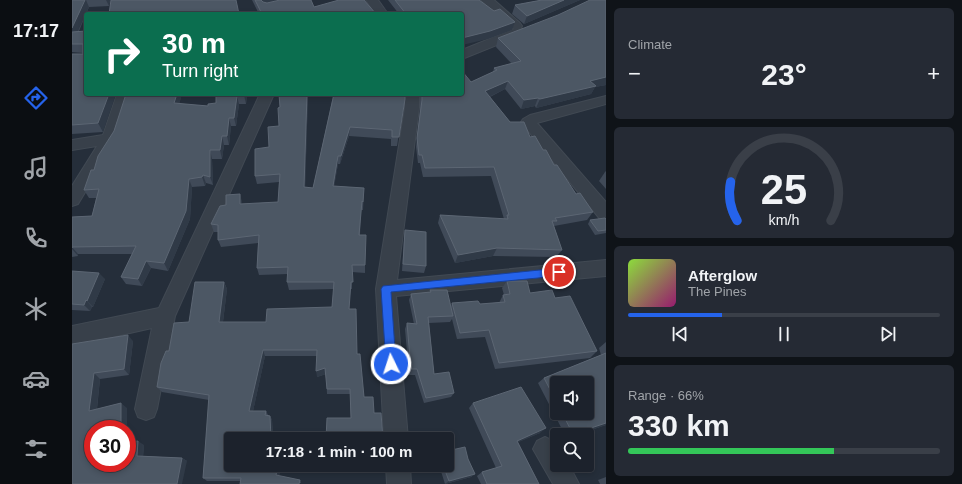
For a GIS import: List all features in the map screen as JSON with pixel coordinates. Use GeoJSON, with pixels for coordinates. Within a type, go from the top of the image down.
{"type":"FeatureCollection","features":[{"type":"Feature","properties":{"kind":"street"},"geometry":{"type":"LineString","coordinates":[[372,0],[381,12]]}},
{"type":"Feature","properties":{"kind":"street"},"geometry":{"type":"LineString","coordinates":[[464,54],[525,29],[487,0]]}},
{"type":"Feature","properties":{"kind":"street"},"geometry":{"type":"LineString","coordinates":[[72,200],[110,139],[123,96]]}},
{"type":"Feature","properties":{"kind":"street"},"geometry":{"type":"LineString","coordinates":[[146,409],[165,316],[266,96]]}},
{"type":"Feature","properties":{"kind":"street"},"geometry":{"type":"LineString","coordinates":[[396,432],[386,289],[412,108],[412,96]]}},
{"type":"Feature","properties":{"kind":"street"},"geometry":{"type":"LineString","coordinates":[[606,100],[535,118],[528,122],[606,214]]}},
{"type":"Feature","properties":{"kind":"street"},"geometry":{"type":"LineString","coordinates":[[72,145],[110,139]]}},
{"type":"Feature","properties":{"kind":"street"},"geometry":{"type":"LineString","coordinates":[[386,289],[606,268]]}},
{"type":"Feature","properties":{"kind":"street"},"geometry":{"type":"LineString","coordinates":[[72,336],[165,316]]}},
{"type":"Feature","properties":{"kind":"street"},"geometry":{"type":"LineString","coordinates":[[545,449],[567,484]]}},
{"type":"Feature","properties":{"kind":"street"},"geometry":{"type":"LineString","coordinates":[[398,472],[399,484]]}},
{"type":"Feature","properties":{"kind":"building"},"geometry":{"type":"Polygon","coordinates":[[[72,0],[85,0],[72,28],[72,0]]]}},
{"type":"Feature","properties":{"kind":"building"},"geometry":{"type":"Polygon","coordinates":[[[111,0],[236,0],[239,12],[109,12],[111,0]]]}},
{"type":"Feature","properties":{"kind":"building"},"geometry":{"type":"Polygon","coordinates":[[[255,0],[261,0],[267,3],[280,0],[311,0],[314,7],[339,0],[364,0],[374,12],[261,12],[255,0]]]}},
{"type":"Feature","properties":{"kind":"building"},"geometry":{"type":"Polygon","coordinates":[[[395,0],[479,0],[494,11],[500,9],[515,22],[490,31],[464,38],[464,12],[404,12],[395,0]]]}},
{"type":"Feature","properties":{"kind":"building"},"geometry":{"type":"Polygon","coordinates":[[[542,0],[564,0],[527,16],[515,5],[542,0]]]}},
{"type":"Feature","properties":{"kind":"building"},"geometry":{"type":"Polygon","coordinates":[[[590,0],[606,0],[606,77],[590,81],[596,86],[540,99],[524,100],[508,81],[485,91],[510,122],[524,122],[530,137],[535,136],[543,150],[546,150],[554,165],[557,165],[576,194],[580,193],[593,212],[555,218],[557,221],[552,221],[562,250],[497,248],[458,255],[440,215],[508,219],[507,215],[509,215],[494,167],[425,168],[422,155],[419,155],[417,138],[422,96],[464,96],[464,73],[471,82],[497,70],[494,68],[521,61],[498,38],[558,15],[590,0]]]}},
{"type":"Feature","properties":{"kind":"building"},"geometry":{"type":"Polygon","coordinates":[[[84,31],[84,96],[108,96],[98,123],[72,125],[72,54],[83,54],[83,44],[72,44],[72,32],[84,31]]]}},
{"type":"Feature","properties":{"kind":"building"},"geometry":{"type":"Polygon","coordinates":[[[125,96],[176,96],[174,103],[208,106],[208,104],[216,103],[216,96],[237,96],[234,118],[229,118],[227,136],[222,136],[220,150],[210,150],[210,177],[203,175],[202,177],[189,179],[186,211],[164,263],[146,261],[138,279],[121,277],[136,246],[72,247],[72,217],[92,216],[99,189],[84,190],[91,170],[94,170],[98,156],[114,131],[125,96]]]}},
{"type":"Feature","properties":{"kind":"building"},"geometry":{"type":"Polygon","coordinates":[[[279,96],[307,96],[304,187],[313,188],[334,96],[405,96],[399,137],[392,137],[392,130],[350,127],[341,156],[338,156],[333,186],[364,188],[359,235],[366,235],[365,265],[352,265],[353,282],[351,282],[349,309],[356,309],[357,354],[360,354],[364,397],[373,397],[374,413],[381,413],[382,432],[326,432],[327,418],[351,418],[350,389],[327,389],[325,368],[316,371],[317,350],[263,350],[249,411],[266,411],[265,415],[270,416],[271,432],[224,432],[224,472],[277,472],[276,475],[300,480],[299,484],[240,484],[241,478],[203,478],[209,395],[157,387],[161,363],[166,351],[169,351],[174,323],[189,322],[195,282],[224,282],[219,322],[266,322],[267,309],[332,307],[334,282],[287,282],[288,267],[257,268],[259,235],[218,240],[218,225],[211,224],[220,206],[226,205],[226,195],[240,194],[240,204],[278,202],[280,174],[255,176],[255,149],[269,147],[268,127],[279,126],[278,108],[280,107],[279,96]]]}},
{"type":"Feature","properties":{"kind":"building"},"geometry":{"type":"Polygon","coordinates":[[[605,218],[606,230],[598,231],[590,220],[605,218]]]}},
{"type":"Feature","properties":{"kind":"building"},"geometry":{"type":"Polygon","coordinates":[[[405,230],[426,232],[426,266],[403,264],[405,230]]]}},
{"type":"Feature","properties":{"kind":"building"},"geometry":{"type":"Polygon","coordinates":[[[72,271],[99,273],[84,305],[72,304],[72,271]]]}},
{"type":"Feature","properties":{"kind":"building"},"geometry":{"type":"Polygon","coordinates":[[[507,281],[527,281],[530,293],[552,290],[555,298],[570,296],[597,351],[499,363],[489,330],[460,333],[452,303],[478,301],[480,304],[505,302],[503,295],[510,294],[507,281]]]}},
{"type":"Feature","properties":{"kind":"building"},"geometry":{"type":"Polygon","coordinates":[[[430,290],[447,290],[453,316],[428,317],[434,374],[449,372],[454,393],[426,398],[417,369],[411,369],[407,323],[417,324],[411,294],[431,292],[430,290]]]}},
{"type":"Feature","properties":{"kind":"building"},"geometry":{"type":"Polygon","coordinates":[[[128,335],[124,369],[94,373],[89,411],[121,403],[121,420],[84,420],[84,472],[136,472],[136,441],[138,441],[137,456],[182,458],[177,484],[72,484],[72,344],[128,335]]]}},
{"type":"Feature","properties":{"kind":"building"},"geometry":{"type":"Polygon","coordinates":[[[606,353],[606,423],[591,428],[570,428],[566,420],[594,420],[594,376],[550,376],[550,390],[544,378],[606,353]]]}},
{"type":"Feature","properties":{"kind":"building"},"geometry":{"type":"Polygon","coordinates":[[[521,387],[546,428],[517,441],[539,484],[487,484],[482,472],[502,466],[473,403],[521,387]]]}},
{"type":"Feature","properties":{"kind":"building"},"geometry":{"type":"Polygon","coordinates":[[[465,447],[468,459],[475,474],[449,481],[446,472],[454,472],[454,449],[465,447]]]}},
{"type":"Feature","properties":{"kind":"route"},"geometry":{"type":"LineString","coordinates":[[391,364],[386,289],[559,272]]}}]}
